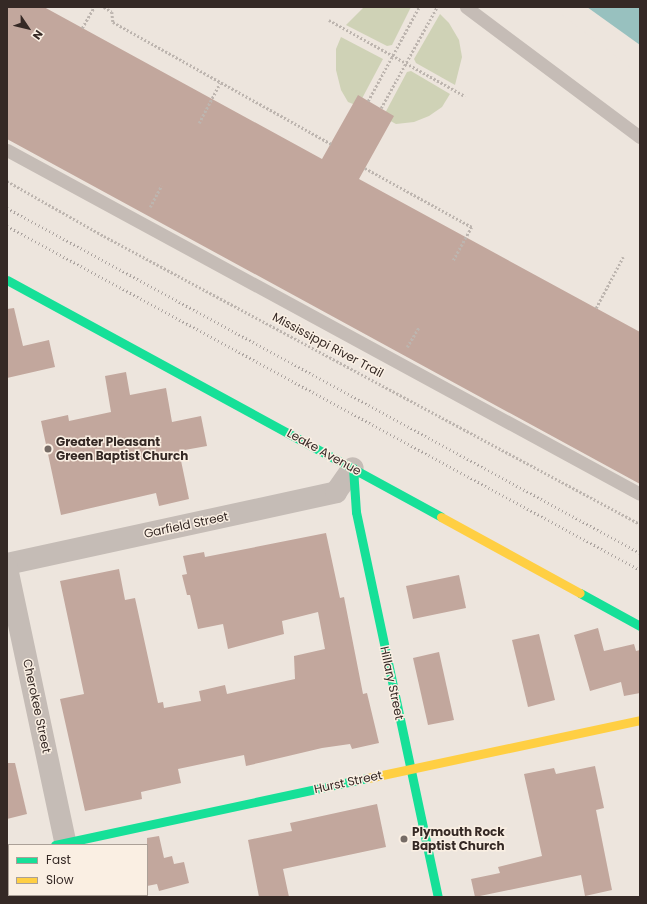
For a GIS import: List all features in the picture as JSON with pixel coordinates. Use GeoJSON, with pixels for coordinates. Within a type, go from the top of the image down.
{"type":"FeatureCollection","features":[{"type":"Feature","properties":{"kind":"street","name":"Leake Avenue"},"geometry":{"type":"LineString","coordinates":[[7,280],[640,626]]}},
{"type":"Feature","properties":{"kind":"street","name":"Garfield Street"},"geometry":{"type":"LineString","coordinates":[[7,564],[336,492],[353,468]]}},
{"type":"Feature","properties":{"kind":"street","name":"Hillary Street"},"geometry":{"type":"LineString","coordinates":[[353,468],[356,512],[438,897]]}},
{"type":"Feature","properties":{"kind":"street","name":"Cherokee Street"},"geometry":{"type":"LineString","coordinates":[[7,568],[62,844]]}},
{"type":"Feature","properties":{"kind":"street","name":"Hurst Street"},"geometry":{"type":"LineString","coordinates":[[62,844],[410,768],[640,720]]}},
{"type":"Feature","properties":{"kind":"lane"},"geometry":{"type":"LineString","coordinates":[[466,7],[640,137]]}},
{"type":"Feature","properties":{"kind":"lane"},"geometry":{"type":"LineString","coordinates":[[7,150],[640,494]]}},
{"type":"Feature","properties":{"kind":"path"},"geometry":{"type":"LineString","coordinates":[[82,28],[94,7]]}},
{"type":"Feature","properties":{"kind":"path"},"geometry":{"type":"LineString","coordinates":[[104,7],[112,12],[113,22],[330,144]]}},
{"type":"Feature","properties":{"kind":"path"},"geometry":{"type":"LineString","coordinates":[[368,101],[420,7]]}},
{"type":"Feature","properties":{"kind":"path"},"geometry":{"type":"LineString","coordinates":[[381,108],[437,7]]}},
{"type":"Feature","properties":{"kind":"path"},"geometry":{"type":"LineString","coordinates":[[329,20],[465,96]]}},
{"type":"Feature","properties":{"kind":"path"},"geometry":{"type":"LineString","coordinates":[[199,123],[220,83]]}},
{"type":"Feature","properties":{"kind":"path"},"geometry":{"type":"LineString","coordinates":[[365,168],[472,227],[453,262]]}},
{"type":"Feature","properties":{"kind":"path","name":"Mississippi River Trail"},"geometry":{"type":"LineString","coordinates":[[7,181],[104,236],[640,524]]}},
{"type":"Feature","properties":{"kind":"path"},"geometry":{"type":"LineString","coordinates":[[148,211],[161,186]]}},
{"type":"Feature","properties":{"kind":"path"},"geometry":{"type":"LineString","coordinates":[[596,308],[623,257]]}},
{"type":"Feature","properties":{"kind":"path"},"geometry":{"type":"LineString","coordinates":[[405,351],[419,327]]}},
{"type":"Feature","properties":{"kind":"green space"},"geometry":{"type":"Polygon","coordinates":[[[364,7],[411,7],[392,45],[387,46],[346,25],[364,7]]]}},
{"type":"Feature","properties":{"kind":"green space"},"geometry":{"type":"Polygon","coordinates":[[[440,14],[449,23],[459,40],[462,57],[455,85],[416,63],[414,59],[440,14]]]}},
{"type":"Feature","properties":{"kind":"green space"},"geometry":{"type":"Polygon","coordinates":[[[341,37],[383,59],[358,106],[348,102],[341,90],[336,70],[336,49],[341,37]]]}},
{"type":"Feature","properties":{"kind":"green space"},"geometry":{"type":"Polygon","coordinates":[[[411,71],[450,94],[442,107],[429,116],[414,122],[396,124],[383,117],[407,72],[411,71]]]}},
{"type":"Feature","properties":{"kind":"water"},"geometry":{"type":"Polygon","coordinates":[[[554,7],[640,7],[640,73],[554,7]]]}},
{"type":"Feature","properties":{"kind":"pier"},"geometry":{"type":"Polygon","coordinates":[[[552,7],[587,7],[640,45],[640,75],[552,7]]]}},
{"type":"Feature","properties":{"kind":"building"},"geometry":{"type":"Polygon","coordinates":[[[7,7],[44,7],[322,159],[358,95],[394,116],[359,179],[640,332],[640,484],[7,139],[7,7]]]}},
{"type":"Feature","properties":{"kind":"building"},"geometry":{"type":"Polygon","coordinates":[[[14,308],[23,346],[49,340],[55,367],[7,378],[7,309],[14,308]]]}},
{"type":"Feature","properties":{"kind":"building"},"geometry":{"type":"Polygon","coordinates":[[[126,372],[130,395],[166,388],[172,422],[201,416],[207,446],[179,451],[189,499],[159,506],[156,493],[61,515],[41,421],[68,415],[69,421],[111,412],[105,376],[126,372]]]}},
{"type":"Feature","properties":{"kind":"building"},"geometry":{"type":"Polygon","coordinates":[[[326,533],[340,598],[344,597],[363,694],[367,693],[379,743],[352,749],[350,744],[322,748],[246,766],[244,755],[178,769],[181,783],[141,792],[142,799],[85,811],[60,699],[84,694],[60,581],[119,569],[125,600],[135,598],[158,703],[163,702],[164,708],[201,701],[199,691],[225,685],[227,694],[295,679],[294,656],[325,649],[318,612],[282,621],[284,634],[228,649],[223,624],[198,629],[190,595],[187,595],[182,575],[187,574],[183,556],[204,552],[205,557],[326,533]]]}},
{"type":"Feature","properties":{"kind":"building"},"geometry":{"type":"Polygon","coordinates":[[[459,575],[466,608],[413,619],[406,586],[459,575]]]}},
{"type":"Feature","properties":{"kind":"building"},"geometry":{"type":"Polygon","coordinates":[[[598,628],[604,651],[634,644],[636,651],[640,650],[640,693],[624,696],[621,682],[590,691],[574,635],[598,628]]]}},
{"type":"Feature","properties":{"kind":"building"},"geometry":{"type":"Polygon","coordinates":[[[539,634],[555,700],[528,707],[512,640],[539,634]]]}},
{"type":"Feature","properties":{"kind":"building"},"geometry":{"type":"Polygon","coordinates":[[[439,652],[454,720],[428,725],[413,658],[439,652]]]}},
{"type":"Feature","properties":{"kind":"building"},"geometry":{"type":"Polygon","coordinates":[[[7,763],[15,763],[27,814],[7,819],[7,763]]]}},
{"type":"Feature","properties":{"kind":"building"},"geometry":{"type":"Polygon","coordinates":[[[595,766],[604,808],[596,810],[612,890],[585,896],[581,875],[475,897],[471,879],[500,873],[498,867],[542,856],[524,774],[554,768],[556,774],[595,766]]]}},
{"type":"Feature","properties":{"kind":"building"},"geometry":{"type":"Polygon","coordinates":[[[377,804],[386,847],[283,869],[289,897],[259,897],[248,840],[292,831],[290,823],[377,804]]]}},
{"type":"Feature","properties":{"kind":"building"},"geometry":{"type":"Polygon","coordinates":[[[159,836],[164,858],[172,856],[174,864],[184,862],[189,883],[159,891],[157,884],[148,886],[147,838],[159,836]]]}},
{"type":"Feature","properties":{"kind":"railway"},"geometry":{"type":"LineString","coordinates":[[7,208],[640,553]]}},
{"type":"Feature","properties":{"kind":"railway"},"geometry":{"type":"LineString","coordinates":[[7,226],[640,570]]}},
{"type":"Feature","properties":{"kind":"traffic: fast"},"geometry":{"type":"LineString","coordinates":[[7,280],[441,517]]}},
{"type":"Feature","properties":{"kind":"traffic: fast"},"geometry":{"type":"LineString","coordinates":[[353,468],[356,512],[438,897]]}},
{"type":"Feature","properties":{"kind":"traffic: fast"},"geometry":{"type":"LineString","coordinates":[[580,593],[640,626]]}},
{"type":"Feature","properties":{"kind":"traffic: fast"},"geometry":{"type":"LineString","coordinates":[[60,844],[368,778]]}},
{"type":"Feature","properties":{"kind":"traffic: slow"},"geometry":{"type":"LineString","coordinates":[[441,517],[580,593]]}},
{"type":"Feature","properties":{"kind":"traffic: slow"},"geometry":{"type":"LineString","coordinates":[[368,778],[640,720]]}},
{"type":"Feature","properties":{"kind":"place","name":"Greater Pleasant Green Baptist Church"},"geometry":{"type":"Point","coordinates":[48,449]}},
{"type":"Feature","properties":{"kind":"place","name":"Plymouth Rock Baptist Church"},"geometry":{"type":"Point","coordinates":[404,839]}}]}
